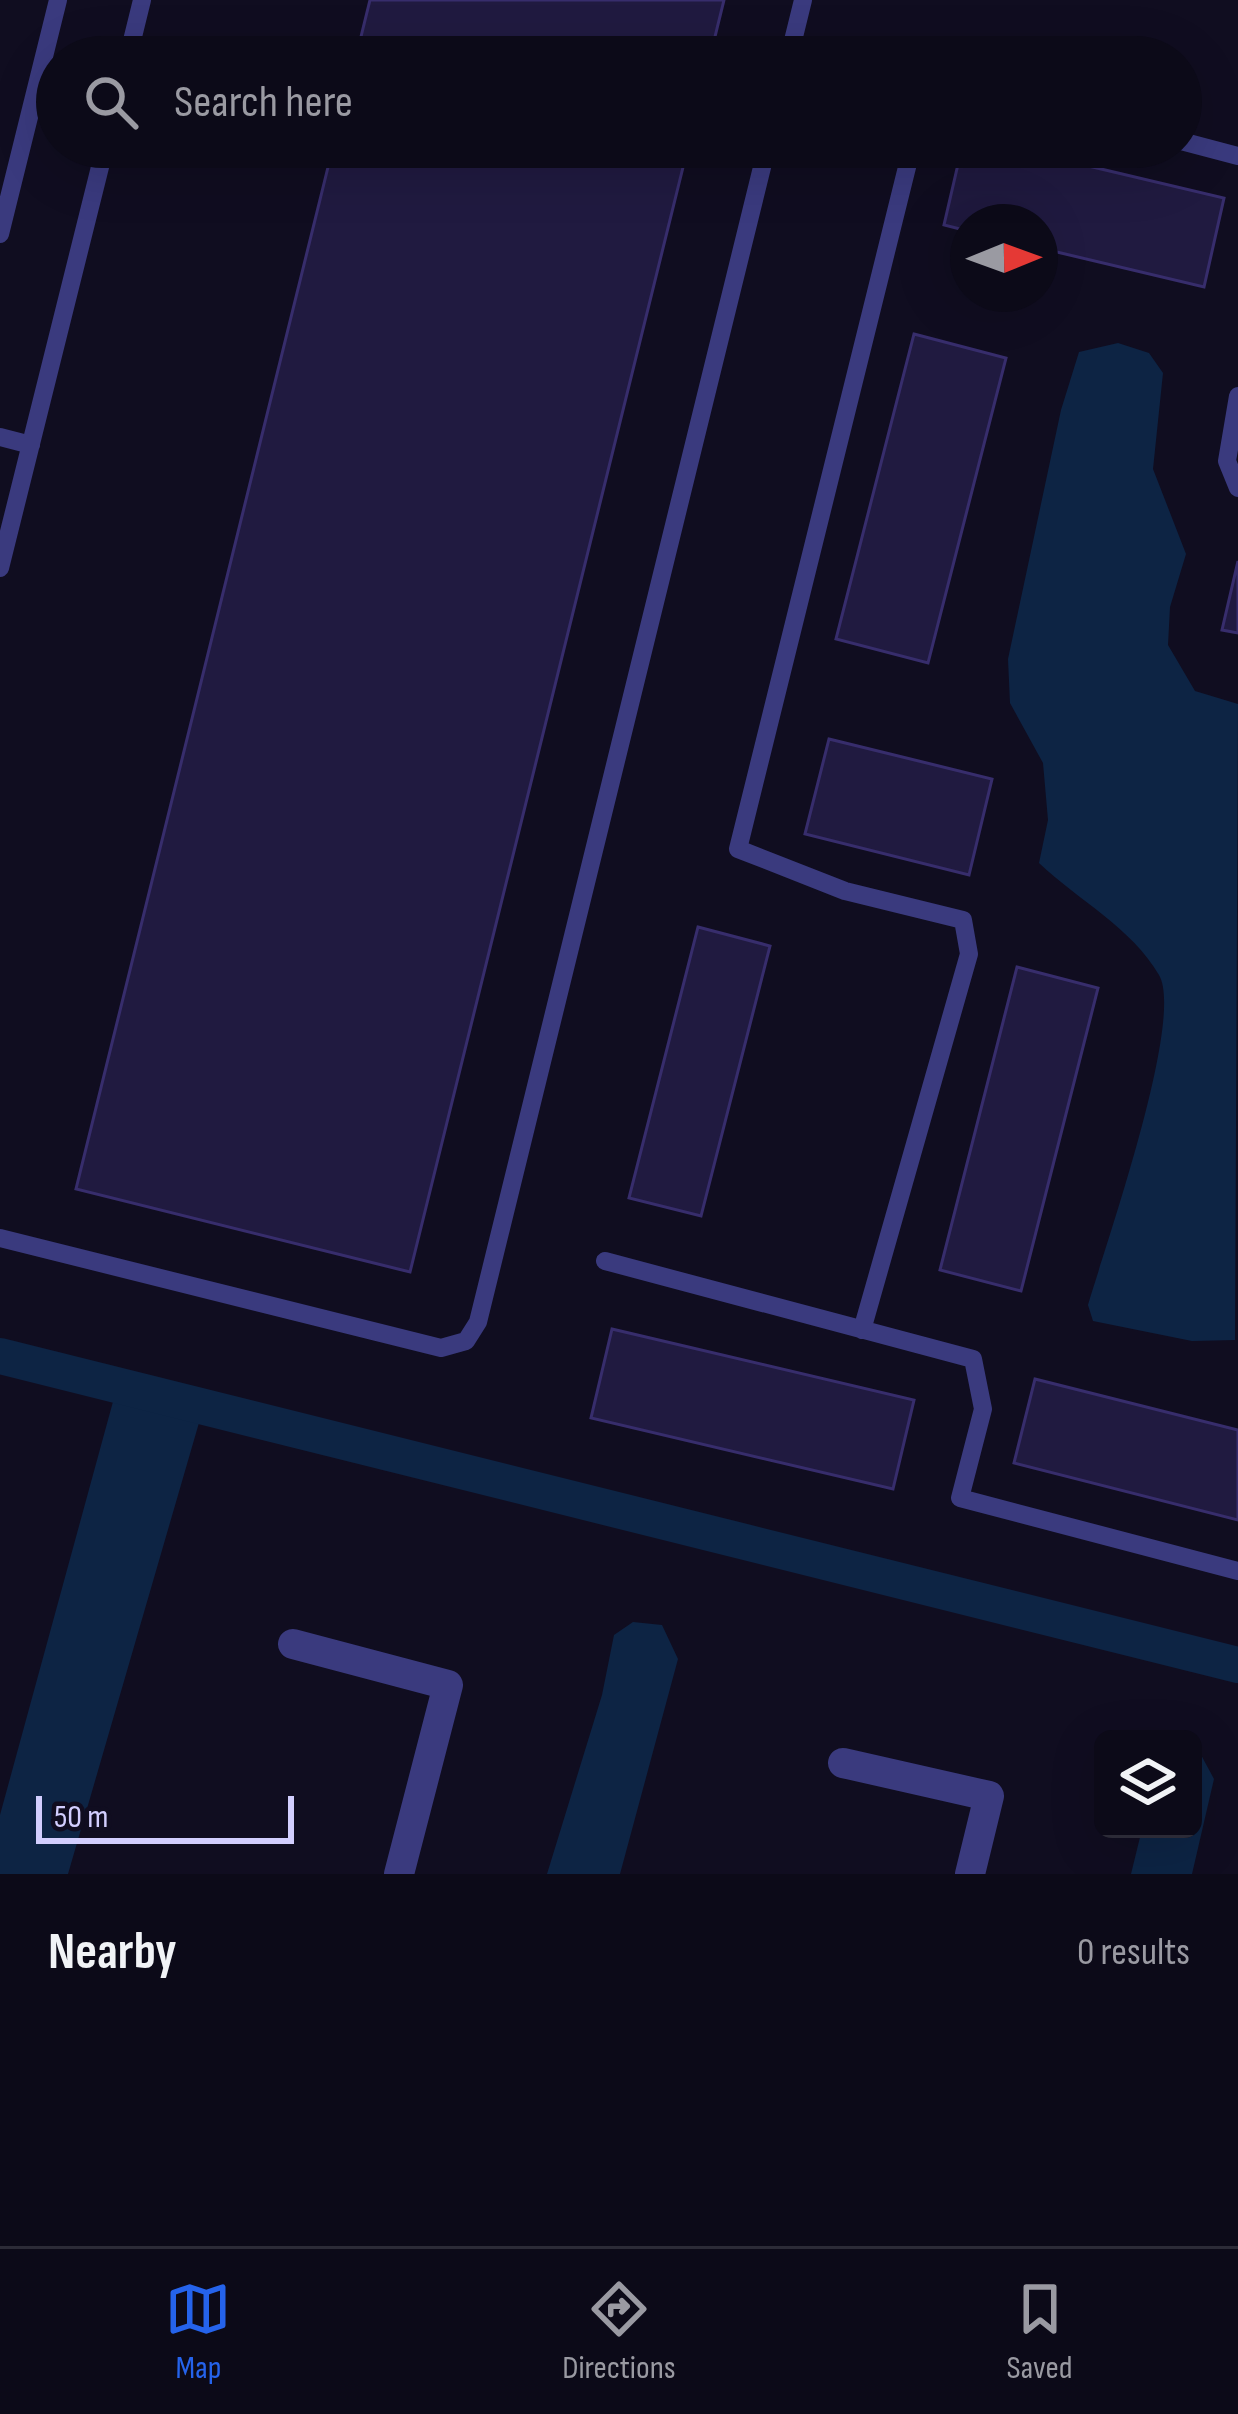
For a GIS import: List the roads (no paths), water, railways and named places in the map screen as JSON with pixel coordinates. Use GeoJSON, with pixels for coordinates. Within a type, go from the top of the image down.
{"type":"FeatureCollection","features":[{"type":"Feature","properties":{"kind":"street"},"geometry":{"type":"LineString","coordinates":[[293,1644],[448,1685],[399,1874]]}},
{"type":"Feature","properties":{"kind":"street"},"geometry":{"type":"LineString","coordinates":[[843,1762],[989,1796],[970,1874]]}},
{"type":"Feature","properties":{"kind":"lane"},"geometry":{"type":"LineString","coordinates":[[49,36],[58,0]]}},
{"type":"Feature","properties":{"kind":"lane"},"geometry":{"type":"LineString","coordinates":[[133,36],[142,0]]}},
{"type":"Feature","properties":{"kind":"lane"},"geometry":{"type":"LineString","coordinates":[[794,36],[803,0]]}},
{"type":"Feature","properties":{"kind":"lane"},"geometry":{"type":"LineString","coordinates":[[0,234],[36,89]]}},
{"type":"Feature","properties":{"kind":"lane"},"geometry":{"type":"LineString","coordinates":[[1202,147],[1238,156]]}},
{"type":"Feature","properties":{"kind":"lane"},"geometry":{"type":"LineString","coordinates":[[0,568],[100,168]]}},
{"type":"Feature","properties":{"kind":"lane"},"geometry":{"type":"LineString","coordinates":[[0,1238],[441,1348],[466,1341],[478,1322],[762,168]]}},
{"type":"Feature","properties":{"kind":"lane"},"geometry":{"type":"LineString","coordinates":[[862,1330],[969,955],[963,920],[845,891],[738,849],[907,168]]}},
{"type":"Feature","properties":{"kind":"lane"},"geometry":{"type":"LineString","coordinates":[[1238,396],[1227,461],[1238,488]]}},
{"type":"Feature","properties":{"kind":"lane"},"geometry":{"type":"LineString","coordinates":[[0,437],[31,445]]}},
{"type":"Feature","properties":{"kind":"lane"},"geometry":{"type":"LineString","coordinates":[[605,1261],[973,1359],[983,1409],[960,1498],[1238,1570]]}},
{"type":"Feature","properties":{"kind":"water"},"geometry":{"type":"Polygon","coordinates":[[[1118,343],[1149,353],[1163,373],[1153,469],[1186,554],[1170,607],[1168,645],[1195,691],[1238,704],[1235,1340],[1192,1341],[1093,1321],[1088,1305],[1152,1083],[1164,999],[1159,975],[1134,943],[1039,863],[1048,820],[1043,763],[1010,703],[1008,659],[1061,410],[1079,352],[1118,343]]]}},
{"type":"Feature","properties":{"kind":"water"},"geometry":{"type":"Polygon","coordinates":[[[117,1387],[203,1409],[68,1874],[0,1874],[0,1815],[117,1387]]]}},
{"type":"Feature","properties":{"kind":"water"},"geometry":{"type":"Polygon","coordinates":[[[633,1622],[662,1625],[678,1659],[620,1874],[547,1874],[602,1695],[614,1635],[633,1622]]]}},
{"type":"Feature","properties":{"kind":"water"},"geometry":{"type":"Polygon","coordinates":[[[1202,1757],[1214,1779],[1202,1831],[1202,1757]]]}},
{"type":"Feature","properties":{"kind":"water"},"geometry":{"type":"Polygon","coordinates":[[[1140,1838],[1200,1838],[1192,1874],[1131,1874],[1140,1838]]]}},
{"type":"Feature","properties":{"kind":"waterway"},"geometry":{"type":"LineString","coordinates":[[0,1356],[1238,1665]]}}]}
